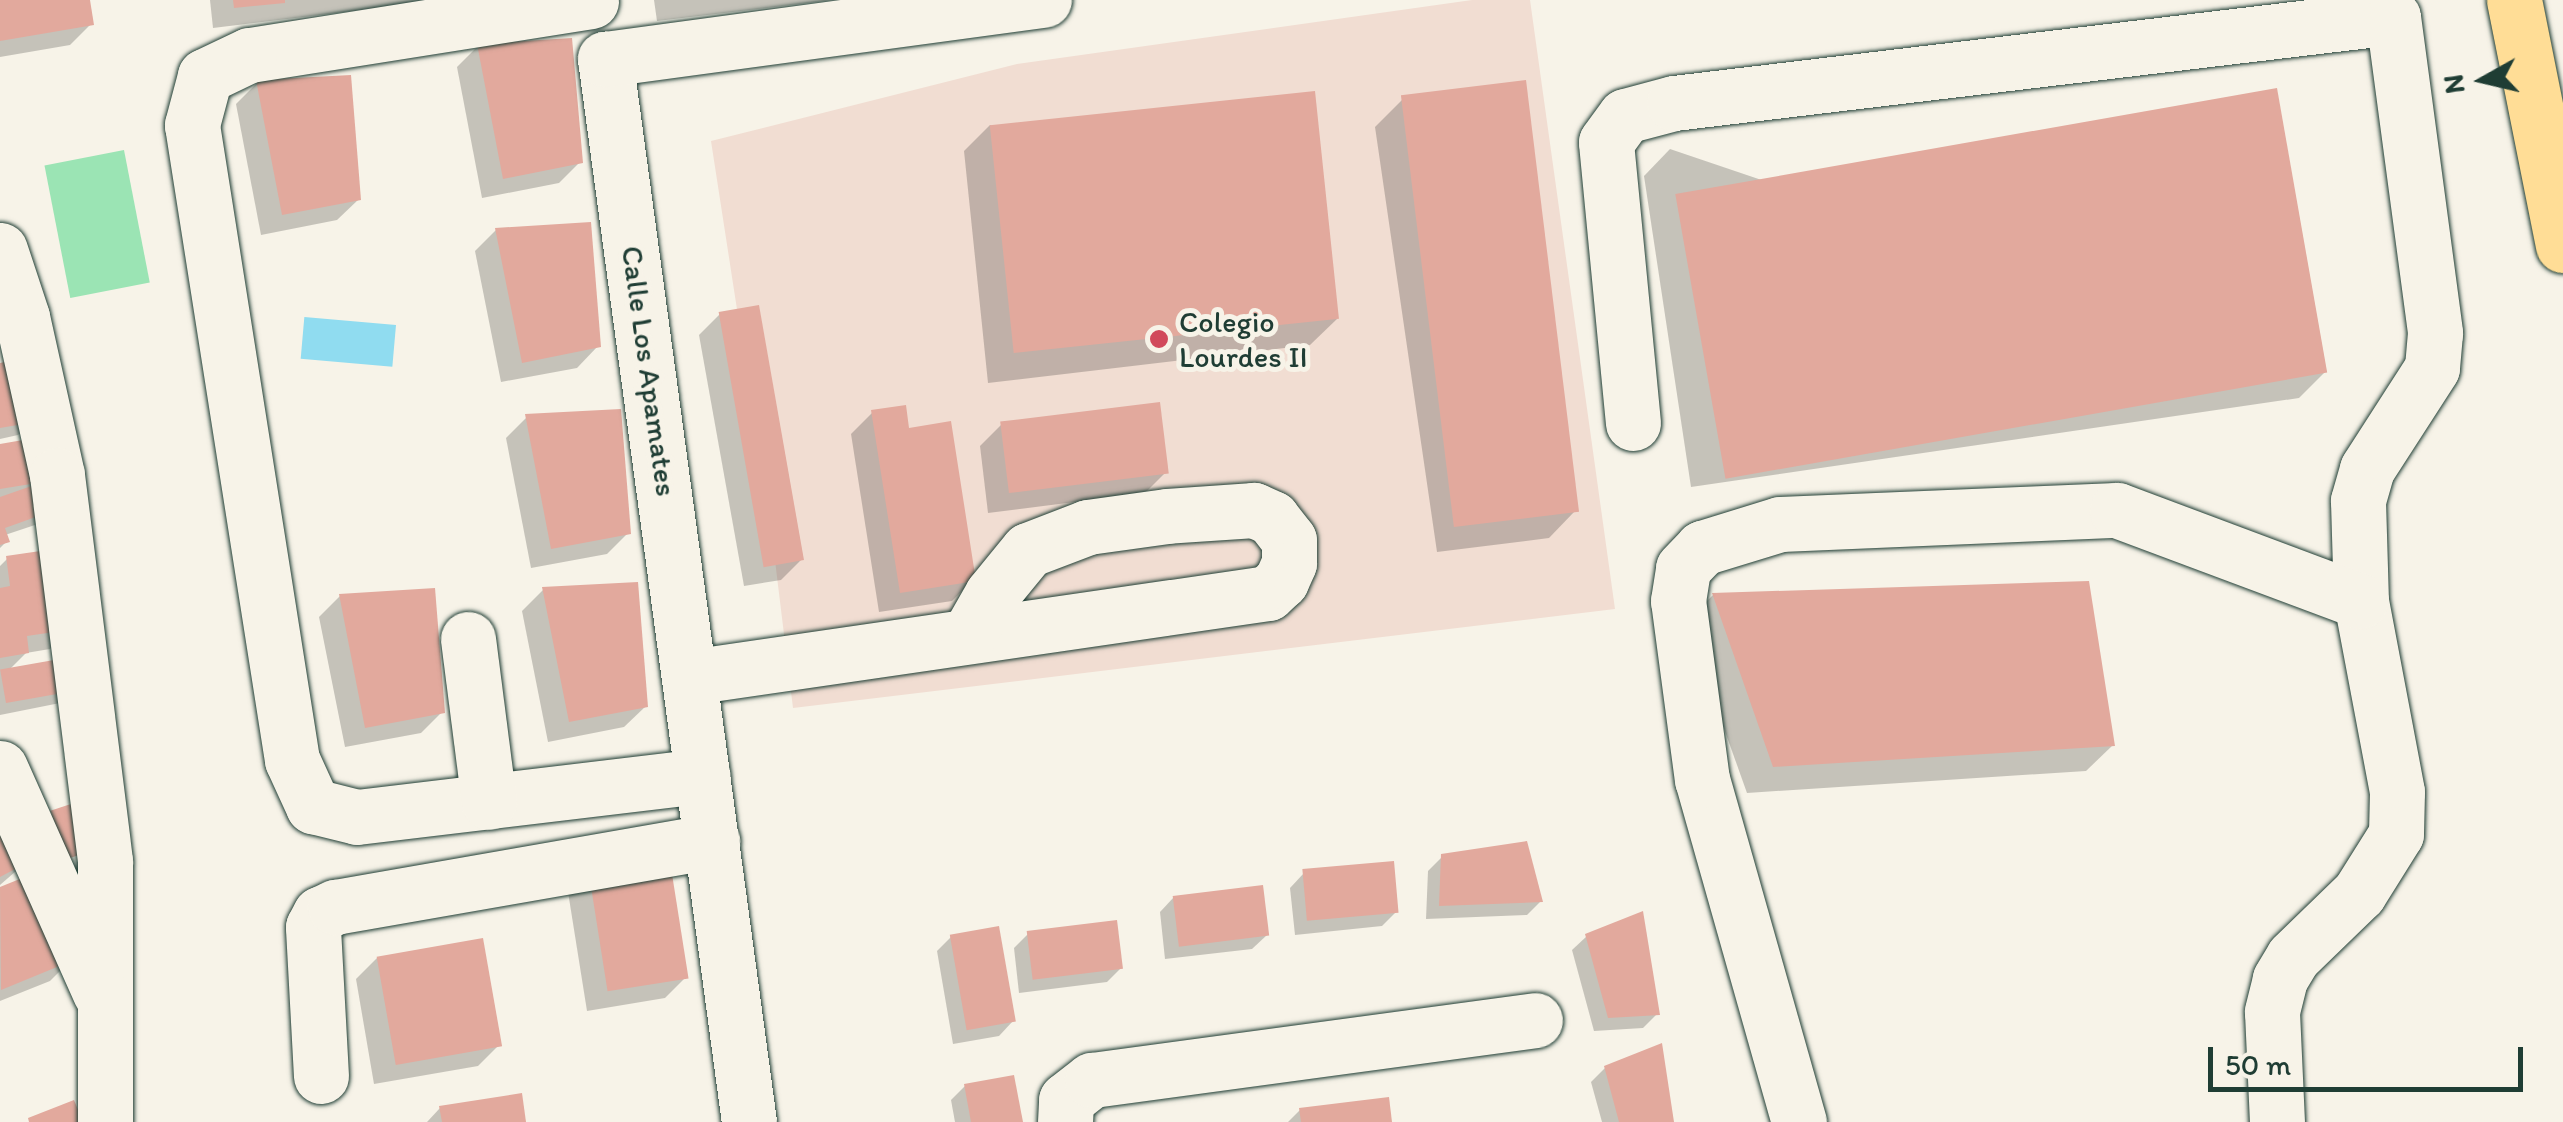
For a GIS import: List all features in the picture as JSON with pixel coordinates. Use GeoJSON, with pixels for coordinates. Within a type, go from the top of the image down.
{"type":"FeatureCollection","features":[{"type":"Feature","properties":{"kind":"main road"},"geometry":{"type":"LineString","coordinates":[[2514,0],[2563,245]]}},
{"type":"Feature","properties":{"kind":"street"},"geometry":{"type":"LineString","coordinates":[[605,58],[1044,0]]}},
{"type":"Feature","properties":{"kind":"street"},"geometry":{"type":"LineString","coordinates":[[591,1],[249,55],[205,76],[192,125],[292,760],[314,806],[357,817],[704,776]]}},
{"type":"Feature","properties":{"kind":"street","name":"Calle Los Apamates"},"geometry":{"type":"LineString","coordinates":[[591,1],[605,58],[749,1122]]}},
{"type":"Feature","properties":{"kind":"street"},"geometry":{"type":"LineString","coordinates":[[1633,423],[1606,142],[1626,116],[1674,103],[2394,8],[2435,333],[2432,368],[2367,469],[2358,501],[2360,601],[2397,792],[2396,834],[2359,892],[2293,958],[2280,979],[2272,1012],[2278,1063],[2277,1122]]}},
{"type":"Feature","properties":{"kind":"street"},"geometry":{"type":"LineString","coordinates":[[0,250],[22,316],[57,474],[105,861],[105,1122]]}},
{"type":"Feature","properties":{"kind":"street"},"geometry":{"type":"LineString","coordinates":[[690,676],[1268,593],[1281,581],[1289,563],[1289,540],[1272,518],[1254,510],[1166,516],[1088,528],[1028,550],[992,594],[968,636]]}},
{"type":"Feature","properties":{"kind":"street"},"geometry":{"type":"LineString","coordinates":[[1799,1122],[1702,780],[1678,601],[1683,568],[1702,548],[1780,524],[2116,510],[2360,601]]}},
{"type":"Feature","properties":{"kind":"street"},"geometry":{"type":"LineString","coordinates":[[468,639],[488,802]]}},
{"type":"Feature","properties":{"kind":"street"},"geometry":{"type":"LineString","coordinates":[[0,768],[107,1009]]}},
{"type":"Feature","properties":{"kind":"street"},"geometry":{"type":"LineString","coordinates":[[321,1076],[313,927],[320,914],[354,903],[712,841]]}},
{"type":"Feature","properties":{"kind":"street"},"geometry":{"type":"LineString","coordinates":[[1065,1122],[1066,1100],[1092,1080],[1535,1020]]}},
{"type":"Feature","properties":{"kind":"shaded area","name":"Colegio Lourdes II"},"geometry":{"type":"Polygon","coordinates":[[[1472,0],[1530,0],[1615,609],[793,708],[772,536],[711,141],[1017,64],[1472,0]]]}},
{"type":"Feature","properties":{"kind":"green space"},"geometry":{"type":"Polygon","coordinates":[[[124,150],[150,283],[70,298],[44,165],[124,150]]]}},
{"type":"Feature","properties":{"kind":"water"},"geometry":{"type":"Polygon","coordinates":[[[304,317],[396,325],[392,367],[301,359],[304,317]]]}},
{"type":"Feature","properties":{"kind":"building"},"geometry":{"type":"Polygon","coordinates":[[[0,0],[90,0],[94,25],[0,41],[0,0]]]}},
{"type":"Feature","properties":{"kind":"building"},"geometry":{"type":"Polygon","coordinates":[[[233,0],[285,0],[285,3],[234,8],[233,0]]]}},
{"type":"Feature","properties":{"kind":"building"},"geometry":{"type":"Polygon","coordinates":[[[572,38],[583,163],[503,179],[477,44],[572,38]]]}},
{"type":"Feature","properties":{"kind":"building"},"geometry":{"type":"Polygon","coordinates":[[[351,75],[361,200],[282,215],[256,80],[351,75]]]}},
{"type":"Feature","properties":{"kind":"building"},"geometry":{"type":"Polygon","coordinates":[[[1526,80],[1579,512],[1454,527],[1401,95],[1526,80]]]}},
{"type":"Feature","properties":{"kind":"building"},"geometry":{"type":"Polygon","coordinates":[[[2277,88],[2327,373],[1725,479],[1675,194],[2277,88]]]}},
{"type":"Feature","properties":{"kind":"building"},"geometry":{"type":"Polygon","coordinates":[[[1315,91],[1339,319],[1014,353],[990,125],[1315,91]]]}},
{"type":"Feature","properties":{"kind":"building"},"geometry":{"type":"Polygon","coordinates":[[[591,222],[601,347],[522,363],[495,228],[591,222]]]}},
{"type":"Feature","properties":{"kind":"building"},"geometry":{"type":"Polygon","coordinates":[[[759,305],[804,560],[764,567],[719,312],[759,305]]]}},
{"type":"Feature","properties":{"kind":"building"},"geometry":{"type":"Polygon","coordinates":[[[23,358],[35,422],[0,428],[0,363],[23,358]]]}},
{"type":"Feature","properties":{"kind":"building"},"geometry":{"type":"Polygon","coordinates":[[[1160,402],[1169,473],[1009,493],[1000,422],[1160,402]]]}},
{"type":"Feature","properties":{"kind":"building"},"geometry":{"type":"Polygon","coordinates":[[[906,405],[909,428],[951,421],[976,581],[900,593],[871,410],[906,405]]]}},
{"type":"Feature","properties":{"kind":"building"},"geometry":{"type":"Polygon","coordinates":[[[621,409],[631,534],[551,549],[525,414],[621,409]]]}},
{"type":"Feature","properties":{"kind":"building"},"geometry":{"type":"Polygon","coordinates":[[[46,436],[58,509],[5,528],[10,542],[0,545],[0,497],[43,482],[0,489],[0,444],[46,436]]]}},
{"type":"Feature","properties":{"kind":"building"},"geometry":{"type":"Polygon","coordinates":[[[61,548],[74,629],[27,636],[29,653],[0,658],[0,588],[10,586],[6,556],[61,548]]]}},
{"type":"Feature","properties":{"kind":"building"},"geometry":{"type":"Polygon","coordinates":[[[2089,581],[2115,746],[1773,767],[1712,593],[2089,581]]]}},
{"type":"Feature","properties":{"kind":"building"},"geometry":{"type":"Polygon","coordinates":[[[638,582],[648,707],[569,722],[542,587],[638,582]]]}},
{"type":"Feature","properties":{"kind":"building"},"geometry":{"type":"Polygon","coordinates":[[[435,588],[445,713],[365,728],[339,594],[435,588]]]}},
{"type":"Feature","properties":{"kind":"building"},"geometry":{"type":"Polygon","coordinates":[[[71,657],[77,690],[6,703],[0,670],[71,657]]]}},
{"type":"Feature","properties":{"kind":"building"},"geometry":{"type":"Polygon","coordinates":[[[77,802],[93,851],[66,859],[50,811],[77,802]]]}},
{"type":"Feature","properties":{"kind":"building"},"geometry":{"type":"Polygon","coordinates":[[[0,811],[34,859],[0,877],[0,811]]]}},
{"type":"Feature","properties":{"kind":"building"},"geometry":{"type":"Polygon","coordinates":[[[1527,841],[1543,902],[1439,906],[1441,854],[1527,841]]]}},
{"type":"Feature","properties":{"kind":"building"},"geometry":{"type":"Polygon","coordinates":[[[669,855],[689,978],[608,991],[588,868],[669,855]]]}},
{"type":"Feature","properties":{"kind":"building"},"geometry":{"type":"Polygon","coordinates":[[[1394,861],[1399,913],[1307,921],[1302,869],[1394,861]]]}},
{"type":"Feature","properties":{"kind":"building"},"geometry":{"type":"Polygon","coordinates":[[[37,872],[74,960],[1,990],[0,887],[37,872]]]}},
{"type":"Feature","properties":{"kind":"building"},"geometry":{"type":"Polygon","coordinates":[[[1263,885],[1269,936],[1179,947],[1173,896],[1263,885]]]}},
{"type":"Feature","properties":{"kind":"building"},"geometry":{"type":"Polygon","coordinates":[[[1643,911],[1660,1015],[1608,1018],[1585,934],[1643,911]]]}},
{"type":"Feature","properties":{"kind":"building"},"geometry":{"type":"Polygon","coordinates":[[[1117,920],[1123,969],[1033,980],[1027,931],[1117,920]]]}},
{"type":"Feature","properties":{"kind":"building"},"geometry":{"type":"Polygon","coordinates":[[[999,926],[1016,1022],[967,1030],[950,935],[999,926]]]}},
{"type":"Feature","properties":{"kind":"building"},"geometry":{"type":"Polygon","coordinates":[[[483,938],[502,1046],[396,1065],[377,957],[483,938]]]}},
{"type":"Feature","properties":{"kind":"building"},"geometry":{"type":"Polygon","coordinates":[[[1662,1043],[1674,1122],[1619,1122],[1604,1066],[1662,1043]]]}},
{"type":"Feature","properties":{"kind":"building"},"geometry":{"type":"Polygon","coordinates":[[[1014,1075],[1023,1122],[971,1122],[964,1084],[1014,1075]]]}},
{"type":"Feature","properties":{"kind":"building"},"geometry":{"type":"Polygon","coordinates":[[[522,1093],[526,1122],[442,1122],[439,1106],[522,1093]]]}},
{"type":"Feature","properties":{"kind":"building"},"geometry":{"type":"Polygon","coordinates":[[[1389,1097],[1392,1122],[1301,1122],[1299,1108],[1389,1097]]]}},
{"type":"Feature","properties":{"kind":"building"},"geometry":{"type":"Polygon","coordinates":[[[74,1100],[83,1122],[29,1122],[28,1118],[74,1100]]]}},
{"type":"Feature","properties":{"kind":"place","name":"Colegio Lourdes II"},"geometry":{"type":"Point","coordinates":[1159,339]}}]}
